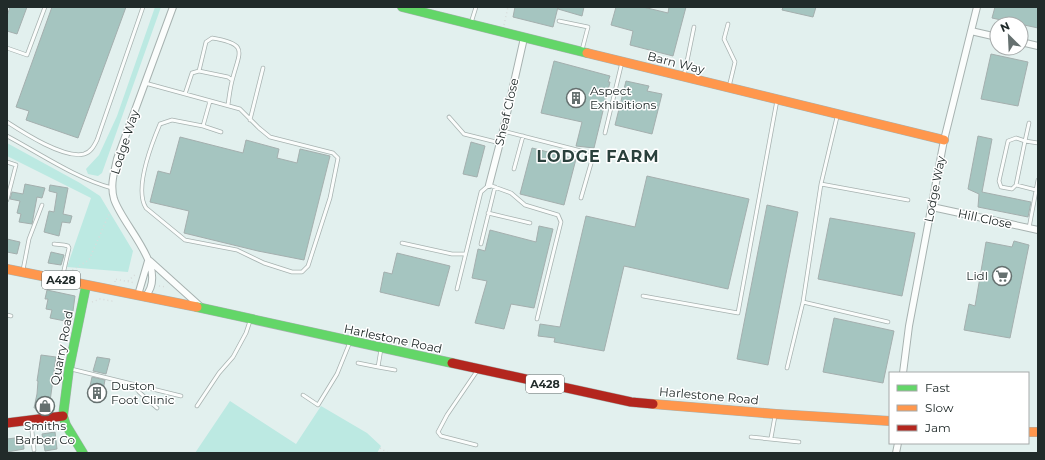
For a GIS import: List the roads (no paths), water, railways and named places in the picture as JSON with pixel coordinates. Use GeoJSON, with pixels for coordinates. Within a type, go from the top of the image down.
{"type":"FeatureCollection","features":[{"type":"Feature","properties":{"kind":"main road","name":"Barn Way"},"geometry":{"type":"LineString","coordinates":[[402,7],[944,140]]}},
{"type":"Feature","properties":{"kind":"main road","name":"Harlestone Road"},"geometry":{"type":"LineString","coordinates":[[7,269],[64,277],[86,286],[142,296],[631,402],[776,414],[889,421]]}},
{"type":"Feature","properties":{"kind":"main road","name":"Quarry Road"},"geometry":{"type":"LineString","coordinates":[[63,416],[70,369],[86,286]]}},
{"type":"Feature","properties":{"kind":"main road"},"geometry":{"type":"LineString","coordinates":[[7,423],[63,416],[66,425],[83,453]]}},
{"type":"Feature","properties":{"kind":"street","name":"Lodge Way"},"geometry":{"type":"LineString","coordinates":[[148,260],[117,208],[112,188],[112,177],[117,159],[173,7]]}},
{"type":"Feature","properties":{"kind":"street","name":"Lodge Way"},"geometry":{"type":"LineString","coordinates":[[903,372],[909,326],[944,140],[977,7]]}},
{"type":"Feature","properties":{"kind":"street"},"geometry":{"type":"LineString","coordinates":[[971,31],[989,35]]}},
{"type":"Feature","properties":{"kind":"street","name":"Sheaf Close"},"geometry":{"type":"LineString","coordinates":[[492,186],[500,143],[524,38]]}},
{"type":"Feature","properties":{"kind":"street","name":"Hill Close"},"geometry":{"type":"LineString","coordinates":[[932,207],[1038,230]]}},
{"type":"Feature","properties":{"kind":"street"},"geometry":{"type":"LineString","coordinates":[[142,296],[149,292],[151,286],[152,272],[148,260]]}},
{"type":"Feature","properties":{"kind":"street"},"geometry":{"type":"LineString","coordinates":[[142,296],[148,260]]}},
{"type":"Feature","properties":{"kind":"street"},"geometry":{"type":"LineString","coordinates":[[148,260],[205,310]]}},
{"type":"Feature","properties":{"kind":"lane"},"geometry":{"type":"LineString","coordinates":[[7,48],[27,55],[45,7]]}},
{"type":"Feature","properties":{"kind":"lane"},"geometry":{"type":"LineString","coordinates":[[7,122],[26,134],[67,154],[76,155],[86,153],[93,148],[143,7]]}},
{"type":"Feature","properties":{"kind":"lane"},"geometry":{"type":"LineString","coordinates":[[471,24],[476,7]]}},
{"type":"Feature","properties":{"kind":"lane"},"geometry":{"type":"LineString","coordinates":[[559,21],[588,28],[581,52]]}},
{"type":"Feature","properties":{"kind":"lane"},"geometry":{"type":"LineString","coordinates":[[728,24],[724,39],[735,62],[728,88]]}},
{"type":"Feature","properties":{"kind":"lane"},"geometry":{"type":"LineString","coordinates":[[684,77],[694,27]]}},
{"type":"Feature","properties":{"kind":"lane"},"geometry":{"type":"LineString","coordinates":[[199,71],[206,42],[212,38],[235,44],[239,51],[238,63],[232,80],[228,105]]}},
{"type":"Feature","properties":{"kind":"lane"},"geometry":{"type":"LineString","coordinates":[[605,134],[622,62]]}},
{"type":"Feature","properties":{"kind":"lane"},"geometry":{"type":"LineString","coordinates":[[250,120],[263,68]]}},
{"type":"Feature","properties":{"kind":"lane"},"geometry":{"type":"LineString","coordinates":[[185,94],[192,73],[199,71],[228,77],[232,80]]}},
{"type":"Feature","properties":{"kind":"lane"},"geometry":{"type":"LineString","coordinates":[[145,84],[240,109],[270,138],[333,153],[338,158],[330,198],[308,266],[302,272],[292,272],[264,263],[236,250],[185,240],[146,208],[142,202],[143,178],[148,153],[160,124],[172,120],[203,126],[221,132]]}},
{"type":"Feature","properties":{"kind":"lane"},"geometry":{"type":"LineString","coordinates":[[643,296],[738,313],[777,100]]}},
{"type":"Feature","properties":{"kind":"lane"},"geometry":{"type":"LineString","coordinates":[[203,126],[210,101]]}},
{"type":"Feature","properties":{"kind":"lane"},"geometry":{"type":"LineString","coordinates":[[787,368],[803,302],[821,184],[838,114]]}},
{"type":"Feature","properties":{"kind":"lane"},"geometry":{"type":"LineString","coordinates":[[449,117],[464,134],[500,143]]}},
{"type":"Feature","properties":{"kind":"lane"},"geometry":{"type":"LineString","coordinates":[[1029,123],[1026,140],[1016,185],[1012,189],[1001,187],[999,181],[1008,141],[1016,138],[1026,140],[1038,143]]}},
{"type":"Feature","properties":{"kind":"lane"},"geometry":{"type":"LineString","coordinates":[[503,131],[585,152],[592,160],[581,198]]}},
{"type":"Feature","properties":{"kind":"lane"},"geometry":{"type":"LineString","coordinates":[[7,136],[78,175],[97,184],[112,188]]}},
{"type":"Feature","properties":{"kind":"lane"},"geometry":{"type":"LineString","coordinates":[[514,169],[523,136]]}},
{"type":"Feature","properties":{"kind":"lane"},"geometry":{"type":"LineString","coordinates":[[7,162],[16,165],[7,200]]}},
{"type":"Feature","properties":{"kind":"lane"},"geometry":{"type":"LineString","coordinates":[[1029,228],[1038,180]]}},
{"type":"Feature","properties":{"kind":"lane"},"geometry":{"type":"LineString","coordinates":[[821,184],[908,200]]}},
{"type":"Feature","properties":{"kind":"lane"},"geometry":{"type":"LineString","coordinates":[[1016,185],[1036,190]]}},
{"type":"Feature","properties":{"kind":"lane"},"geometry":{"type":"LineString","coordinates":[[481,244],[492,186]]}},
{"type":"Feature","properties":{"kind":"lane"},"geometry":{"type":"LineString","coordinates":[[457,289],[481,192],[492,186],[511,193],[524,205],[558,215],[561,222],[537,319]]}},
{"type":"Feature","properties":{"kind":"lane"},"geometry":{"type":"LineString","coordinates":[[23,272],[29,239],[42,205]]}},
{"type":"Feature","properties":{"kind":"lane"},"geometry":{"type":"LineString","coordinates":[[488,212],[530,223]]}},
{"type":"Feature","properties":{"kind":"lane"},"geometry":{"type":"LineString","coordinates":[[402,243],[452,254],[465,254]]}},
{"type":"Feature","properties":{"kind":"lane"},"geometry":{"type":"LineString","coordinates":[[54,244],[64,244],[69,248],[64,277]]}},
{"type":"Feature","properties":{"kind":"lane"},"geometry":{"type":"LineString","coordinates":[[803,302],[888,322]]}},
{"type":"Feature","properties":{"kind":"lane"},"geometry":{"type":"LineString","coordinates":[[197,406],[218,373],[233,356],[246,333],[251,320]]}},
{"type":"Feature","properties":{"kind":"lane"},"geometry":{"type":"LineString","coordinates":[[303,396],[318,405],[337,374],[350,342]]}},
{"type":"Feature","properties":{"kind":"lane"},"geometry":{"type":"LineString","coordinates":[[378,367],[382,348]]}},
{"type":"Feature","properties":{"kind":"lane"},"geometry":{"type":"LineString","coordinates":[[358,363],[395,370]]}},
{"type":"Feature","properties":{"kind":"lane"},"geometry":{"type":"LineString","coordinates":[[70,369],[134,386],[181,396]]}},
{"type":"Feature","properties":{"kind":"lane"},"geometry":{"type":"LineString","coordinates":[[476,445],[441,436],[438,432],[447,415],[479,369]]}},
{"type":"Feature","properties":{"kind":"lane"},"geometry":{"type":"LineString","coordinates":[[134,386],[157,408]]}},
{"type":"Feature","properties":{"kind":"lane"},"geometry":{"type":"LineString","coordinates":[[772,438],[776,414]]}},
{"type":"Feature","properties":{"kind":"lane"},"geometry":{"type":"LineString","coordinates":[[30,420],[34,450]]}},
{"type":"Feature","properties":{"kind":"lane"},"geometry":{"type":"LineString","coordinates":[[751,437],[799,442]]}},
{"type":"Feature","properties":{"kind":"place","name":"Aspect Exhibitions"},"geometry":{"type":"Point","coordinates":[576,98]}},
{"type":"Feature","properties":{"kind":"place","name":"Lidl"},"geometry":{"type":"Point","coordinates":[1002,276]}},
{"type":"Feature","properties":{"kind":"place","name":"Duston Foot Clinic"},"geometry":{"type":"Point","coordinates":[97,393]}},
{"type":"Feature","properties":{"kind":"place","name":"Smiths Barber Co"},"geometry":{"type":"Point","coordinates":[45,406]}},
{"type":"Feature","properties":{"kind":"district","name":"LODGE FARM"},"geometry":{"type":"Point","coordinates":[598,156]}}]}
